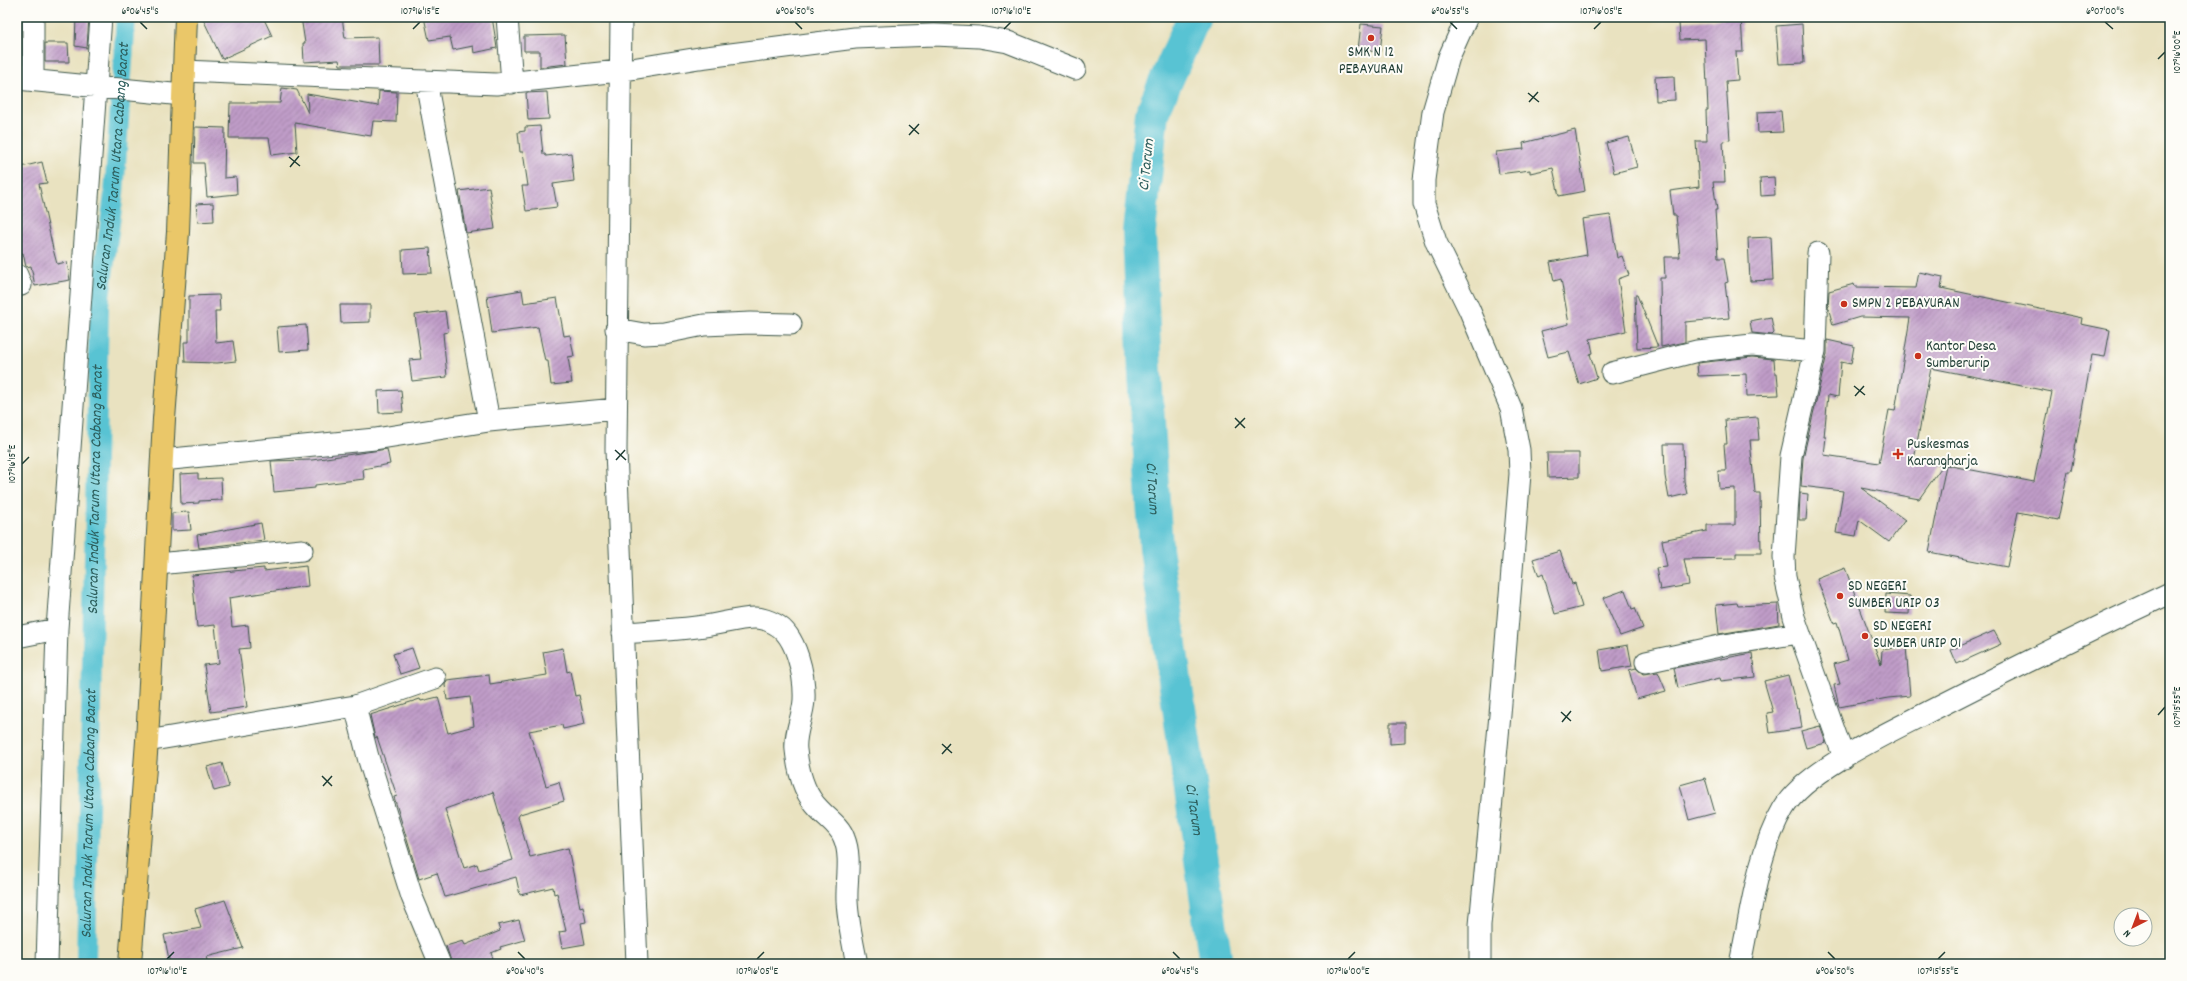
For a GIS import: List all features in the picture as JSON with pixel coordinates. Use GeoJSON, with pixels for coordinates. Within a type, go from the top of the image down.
{"type":"FeatureCollection","features":[{"type":"Feature","properties":{"kind":"main road"},"geometry":{"type":"LineString","coordinates":[[130,964],[148,742],[162,460],[178,232],[173,95],[184,71],[186,17]]}},
{"type":"Feature","properties":{"kind":"street"},"geometry":{"type":"LineString","coordinates":[[33,17],[25,79],[104,89],[173,95]]}},
{"type":"Feature","properties":{"kind":"street"},"geometry":{"type":"LineString","coordinates":[[47,964],[57,629],[104,89],[101,17]]}},
{"type":"Feature","properties":{"kind":"street"},"geometry":{"type":"LineString","coordinates":[[507,17],[512,83]]}},
{"type":"Feature","properties":{"kind":"street"},"geometry":{"type":"LineString","coordinates":[[621,17],[616,329],[616,450],[622,633],[637,964]]}},
{"type":"Feature","properties":{"kind":"street"},"geometry":{"type":"LineString","coordinates":[[1467,17],[1449,57],[1433,112],[1424,180],[1424,204],[1436,242],[1469,309],[1511,408],[1519,450],[1520,474],[1501,707],[1480,925],[1480,964]]}},
{"type":"Feature","properties":{"kind":"street"},"geometry":{"type":"LineString","coordinates":[[184,71],[512,83],[619,71],[698,58],[855,38],[934,35],[979,37],[1008,42],[1075,69]]}},
{"type":"Feature","properties":{"kind":"street"},"geometry":{"type":"LineString","coordinates":[[426,81],[489,421]]}},
{"type":"Feature","properties":{"kind":"street"},"geometry":{"type":"LineString","coordinates":[[1818,253],[1815,350],[1791,456],[1784,557],[1785,577],[1799,633],[1844,758]]}},
{"type":"Feature","properties":{"kind":"street"},"geometry":{"type":"LineString","coordinates":[[616,329],[644,334],[664,333],[704,325],[751,323],[791,324]]}},
{"type":"Feature","properties":{"kind":"street"},"geometry":{"type":"LineString","coordinates":[[1612,373],[1697,351],[1752,345],[1815,350]]}},
{"type":"Feature","properties":{"kind":"street"},"geometry":{"type":"LineString","coordinates":[[162,460],[375,439],[489,421],[616,409]]}},
{"type":"Feature","properties":{"kind":"street"},"geometry":{"type":"LineString","coordinates":[[158,564],[302,550]]}},
{"type":"Feature","properties":{"kind":"street"},"geometry":{"type":"LineString","coordinates":[[1740,964],[1766,845],[1783,807],[1812,777],[1882,736],[2044,652],[2170,593]]}},
{"type":"Feature","properties":{"kind":"street"},"geometry":{"type":"LineString","coordinates":[[622,633],[693,628],[755,618],[774,623],[784,629],[791,640],[797,655],[802,682],[804,700],[796,737],[796,749],[800,773],[807,791],[817,808],[833,823],[844,837],[847,850],[847,904],[857,964]]}},
{"type":"Feature","properties":{"kind":"street"},"geometry":{"type":"LineString","coordinates":[[17,637],[57,629]]}},
{"type":"Feature","properties":{"kind":"street"},"geometry":{"type":"LineString","coordinates":[[1646,662],[1724,645],[1799,633]]}},
{"type":"Feature","properties":{"kind":"street"},"geometry":{"type":"LineString","coordinates":[[148,742],[355,706],[436,678]]}},
{"type":"Feature","properties":{"kind":"street"},"geometry":{"type":"LineString","coordinates":[[355,706],[368,757],[412,896],[440,964]]}},
{"type":"Feature","properties":{"kind":"building"},"geometry":{"type":"Polygon","coordinates":[[[76,17],[89,17],[87,48],[75,46],[76,17]]]}},
{"type":"Feature","properties":{"kind":"building"},"geometry":{"type":"Polygon","coordinates":[[[202,17],[263,17],[272,36],[222,59],[202,17]]]}},
{"type":"Feature","properties":{"kind":"building"},"geometry":{"type":"Polygon","coordinates":[[[301,17],[342,17],[345,38],[378,37],[379,65],[340,65],[339,60],[304,62],[303,43],[305,43],[301,17]]]}},
{"type":"Feature","properties":{"kind":"building"},"geometry":{"type":"Polygon","coordinates":[[[424,17],[492,17],[497,48],[474,53],[473,46],[453,50],[450,37],[429,40],[424,17]]]}},
{"type":"Feature","properties":{"kind":"building"},"geometry":{"type":"Polygon","coordinates":[[[1724,17],[1741,17],[1743,52],[1736,52],[1738,80],[1726,81],[1730,140],[1723,141],[1725,182],[1713,182],[1717,210],[1715,210],[1718,258],[1724,258],[1728,282],[1725,283],[1729,318],[1685,322],[1685,342],[1661,347],[1660,278],[1665,278],[1664,257],[1680,257],[1676,215],[1673,215],[1670,191],[1699,187],[1696,141],[1707,141],[1706,110],[1708,110],[1705,39],[1680,40],[1679,22],[1724,19],[1724,17]]]}},
{"type":"Feature","properties":{"kind":"building","name":"SMK N 12 PEBAYURAN"},"geometry":{"type":"Polygon","coordinates":[[[1361,24],[1383,26],[1380,52],[1358,50],[1361,24]]]}},
{"type":"Feature","properties":{"kind":"building"},"geometry":{"type":"Polygon","coordinates":[[[1802,24],[1804,63],[1779,64],[1776,26],[1802,24]]]}},
{"type":"Feature","properties":{"kind":"building"},"geometry":{"type":"Polygon","coordinates":[[[565,35],[567,64],[540,67],[540,51],[524,51],[524,36],[565,35]]]}},
{"type":"Feature","properties":{"kind":"building"},"geometry":{"type":"Polygon","coordinates":[[[45,43],[68,43],[69,62],[45,62],[45,43]]]}},
{"type":"Feature","properties":{"kind":"building"},"geometry":{"type":"Polygon","coordinates":[[[1674,76],[1675,100],[1656,101],[1655,77],[1674,76]]]}},
{"type":"Feature","properties":{"kind":"building"},"geometry":{"type":"Polygon","coordinates":[[[282,88],[297,90],[308,113],[307,94],[378,106],[379,91],[397,92],[396,122],[373,121],[371,136],[295,123],[297,152],[272,155],[269,138],[229,138],[230,103],[280,103],[282,88]]]}},
{"type":"Feature","properties":{"kind":"building"},"geometry":{"type":"Polygon","coordinates":[[[547,92],[549,119],[528,120],[526,93],[547,92]]]}},
{"type":"Feature","properties":{"kind":"building"},"geometry":{"type":"Polygon","coordinates":[[[1781,111],[1783,132],[1758,133],[1757,112],[1781,111]]]}},
{"type":"Feature","properties":{"kind":"building"},"geometry":{"type":"Polygon","coordinates":[[[540,126],[543,154],[546,156],[571,153],[574,181],[553,184],[557,207],[526,211],[522,186],[528,186],[523,152],[520,152],[518,132],[525,131],[525,127],[540,126]]]}},
{"type":"Feature","properties":{"kind":"building"},"geometry":{"type":"Polygon","coordinates":[[[195,127],[225,128],[224,178],[236,177],[237,194],[207,197],[204,163],[194,163],[195,127]]]}},
{"type":"Feature","properties":{"kind":"building"},"geometry":{"type":"Polygon","coordinates":[[[1575,130],[1585,191],[1559,196],[1553,168],[1530,173],[1530,170],[1499,174],[1496,152],[1524,149],[1523,143],[1575,130]]]}},
{"type":"Feature","properties":{"kind":"building"},"geometry":{"type":"Polygon","coordinates":[[[1629,137],[1637,167],[1614,173],[1606,143],[1629,137]]]}},
{"type":"Feature","properties":{"kind":"building"},"geometry":{"type":"Polygon","coordinates":[[[42,162],[47,183],[39,184],[53,249],[57,264],[67,262],[70,280],[35,286],[31,266],[26,267],[23,253],[17,254],[17,168],[42,162]]]}},
{"type":"Feature","properties":{"kind":"building"},"geometry":{"type":"Polygon","coordinates":[[[1774,177],[1775,195],[1761,196],[1760,178],[1774,177]]]}},
{"type":"Feature","properties":{"kind":"building"},"geometry":{"type":"Polygon","coordinates":[[[489,187],[495,229],[466,233],[459,191],[489,187]]]}},
{"type":"Feature","properties":{"kind":"building"},"geometry":{"type":"Polygon","coordinates":[[[213,203],[214,221],[198,222],[196,204],[213,203]]]}},
{"type":"Feature","properties":{"kind":"building"},"geometry":{"type":"Polygon","coordinates":[[[1610,215],[1617,258],[1622,256],[1629,275],[1618,279],[1626,331],[1590,339],[1593,353],[1590,354],[1597,378],[1579,384],[1569,352],[1548,357],[1541,331],[1569,324],[1561,279],[1554,281],[1550,262],[1587,255],[1582,219],[1610,215]]]}},
{"type":"Feature","properties":{"kind":"building"},"geometry":{"type":"Polygon","coordinates":[[[1771,237],[1773,280],[1750,281],[1748,238],[1771,237]]]}},
{"type":"Feature","properties":{"kind":"building"},"geometry":{"type":"Polygon","coordinates":[[[430,248],[432,273],[403,274],[402,250],[430,248]]]}},
{"type":"Feature","properties":{"kind":"building"},"geometry":{"type":"Polygon","coordinates":[[[1919,272],[1943,277],[1941,288],[2082,318],[2081,324],[2110,330],[2105,357],[2092,355],[2071,471],[2068,471],[2058,520],[2018,512],[2007,567],[1929,552],[1946,465],[2034,482],[2052,392],[1931,368],[1914,459],[1943,465],[1919,499],[1861,488],[1905,520],[1889,542],[1859,520],[1856,536],[1836,533],[1843,491],[1801,486],[1803,458],[1827,354],[1827,340],[1854,346],[1851,364],[1841,362],[1838,397],[1828,395],[1824,455],[1879,463],[1889,410],[1895,411],[1910,318],[1860,317],[1833,325],[1828,307],[1829,291],[1854,284],[1855,287],[1916,288],[1919,272]]]}},
{"type":"Feature","properties":{"kind":"building"},"geometry":{"type":"Polygon","coordinates":[[[522,290],[524,303],[557,298],[564,336],[570,335],[574,356],[568,357],[572,383],[551,385],[548,361],[545,361],[538,327],[492,333],[487,296],[522,290]]]}},
{"type":"Feature","properties":{"kind":"building"},"geometry":{"type":"Polygon","coordinates":[[[219,295],[220,311],[215,311],[216,343],[233,341],[236,361],[217,363],[185,362],[184,342],[189,342],[189,296],[219,295]]]}},
{"type":"Feature","properties":{"kind":"building"},"geometry":{"type":"Polygon","coordinates":[[[1635,295],[1637,295],[1658,347],[1637,348],[1635,295]]]}},
{"type":"Feature","properties":{"kind":"building"},"geometry":{"type":"Polygon","coordinates":[[[340,305],[370,305],[370,322],[341,323],[340,305]]]}},
{"type":"Feature","properties":{"kind":"building"},"geometry":{"type":"Polygon","coordinates":[[[445,311],[448,332],[443,333],[447,377],[412,381],[409,360],[421,359],[415,315],[445,311]]]}},
{"type":"Feature","properties":{"kind":"building"},"geometry":{"type":"Polygon","coordinates":[[[1771,317],[1774,333],[1772,335],[1752,333],[1750,321],[1771,317]]]}},
{"type":"Feature","properties":{"kind":"building"},"geometry":{"type":"Polygon","coordinates":[[[306,325],[308,350],[279,352],[277,327],[306,325]]]}},
{"type":"Feature","properties":{"kind":"building"},"geometry":{"type":"Polygon","coordinates":[[[1752,357],[1774,359],[1779,395],[1747,396],[1746,374],[1698,376],[1697,363],[1752,357]]]}},
{"type":"Feature","properties":{"kind":"building"},"geometry":{"type":"Polygon","coordinates":[[[401,390],[403,412],[379,413],[378,391],[401,390]]]}},
{"type":"Feature","properties":{"kind":"building"},"geometry":{"type":"Polygon","coordinates":[[[1757,417],[1759,440],[1750,440],[1755,493],[1760,493],[1761,553],[1736,553],[1736,558],[1684,559],[1689,585],[1660,590],[1656,568],[1667,567],[1662,540],[1707,531],[1707,525],[1735,525],[1735,488],[1719,489],[1718,471],[1726,471],[1724,444],[1727,444],[1725,420],[1757,417]]]}},
{"type":"Feature","properties":{"kind":"building"},"geometry":{"type":"Polygon","coordinates":[[[1664,444],[1683,444],[1684,481],[1687,494],[1669,498],[1665,476],[1664,444]]]}},
{"type":"Feature","properties":{"kind":"building"},"geometry":{"type":"Polygon","coordinates":[[[387,449],[390,464],[363,469],[364,479],[315,485],[315,488],[274,492],[271,461],[312,460],[387,449]]]}},
{"type":"Feature","properties":{"kind":"building"},"geometry":{"type":"Polygon","coordinates":[[[1547,453],[1579,453],[1579,477],[1548,478],[1547,453]]]}},
{"type":"Feature","properties":{"kind":"building"},"geometry":{"type":"Polygon","coordinates":[[[198,473],[198,479],[221,478],[222,500],[199,501],[199,503],[181,504],[180,474],[198,473]]]}},
{"type":"Feature","properties":{"kind":"building"},"geometry":{"type":"Polygon","coordinates":[[[1800,493],[1808,494],[1806,520],[1799,520],[1800,493]]]}},
{"type":"Feature","properties":{"kind":"building"},"geometry":{"type":"Polygon","coordinates":[[[189,512],[191,530],[172,531],[172,513],[189,512]]]}},
{"type":"Feature","properties":{"kind":"building"},"geometry":{"type":"Polygon","coordinates":[[[261,523],[264,540],[199,548],[197,535],[261,523]]]}},
{"type":"Feature","properties":{"kind":"building"},"geometry":{"type":"Polygon","coordinates":[[[1560,551],[1572,584],[1575,583],[1582,607],[1555,614],[1543,574],[1539,576],[1533,559],[1560,551]]]}},
{"type":"Feature","properties":{"kind":"building"},"geometry":{"type":"Polygon","coordinates":[[[306,566],[308,586],[229,598],[232,627],[248,625],[250,648],[239,649],[247,707],[211,712],[204,665],[219,663],[215,625],[197,627],[192,575],[264,568],[264,571],[306,566]]]}},
{"type":"Feature","properties":{"kind":"building"},"geometry":{"type":"Polygon","coordinates":[[[1845,568],[1881,664],[1882,650],[1906,646],[1910,696],[1888,698],[1839,707],[1834,685],[1840,684],[1834,664],[1848,660],[1837,622],[1834,623],[1817,579],[1845,568]]]}},
{"type":"Feature","properties":{"kind":"building"},"geometry":{"type":"Polygon","coordinates":[[[1625,590],[1632,609],[1635,608],[1643,628],[1620,636],[1603,598],[1625,590]]]}},
{"type":"Feature","properties":{"kind":"building"},"geometry":{"type":"Polygon","coordinates":[[[1886,594],[1910,596],[1909,614],[1885,613],[1886,594]]]}},
{"type":"Feature","properties":{"kind":"building"},"geometry":{"type":"Polygon","coordinates":[[[1737,603],[1738,606],[1778,604],[1779,624],[1719,634],[1716,605],[1737,603]]]}},
{"type":"Feature","properties":{"kind":"building"},"geometry":{"type":"Polygon","coordinates":[[[1994,631],[2001,644],[1957,664],[1951,650],[1994,631]]]}},
{"type":"Feature","properties":{"kind":"building"},"geometry":{"type":"Polygon","coordinates":[[[1628,645],[1632,666],[1602,671],[1599,650],[1628,645]]]}},
{"type":"Feature","properties":{"kind":"building"},"geometry":{"type":"Polygon","coordinates":[[[412,648],[419,668],[400,674],[393,654],[412,648]]]}},
{"type":"Feature","properties":{"kind":"building"},"geometry":{"type":"Polygon","coordinates":[[[563,648],[567,672],[570,671],[575,696],[579,695],[585,724],[563,729],[562,725],[529,731],[546,786],[559,782],[564,801],[520,814],[518,817],[530,857],[568,848],[580,907],[583,906],[586,922],[581,923],[585,944],[562,948],[559,932],[566,931],[557,893],[554,894],[553,887],[520,895],[516,877],[445,897],[437,873],[419,879],[394,797],[397,796],[377,737],[375,738],[370,715],[420,699],[421,701],[438,697],[448,733],[474,726],[470,697],[447,700],[445,685],[447,680],[489,675],[490,684],[547,675],[543,652],[563,648]],[[493,792],[445,809],[464,868],[477,864],[479,870],[513,860],[493,792]]]}},
{"type":"Feature","properties":{"kind":"building"},"geometry":{"type":"Polygon","coordinates":[[[1752,653],[1755,677],[1721,681],[1720,678],[1678,688],[1674,668],[1752,653]]]}},
{"type":"Feature","properties":{"kind":"building"},"geometry":{"type":"Polygon","coordinates":[[[1636,668],[1643,674],[1658,672],[1666,691],[1637,699],[1629,670],[1636,668]]]}},
{"type":"Feature","properties":{"kind":"building"},"geometry":{"type":"Polygon","coordinates":[[[1788,675],[1797,709],[1799,708],[1802,728],[1770,733],[1767,713],[1773,712],[1764,681],[1788,675]]]}},
{"type":"Feature","properties":{"kind":"building"},"geometry":{"type":"Polygon","coordinates":[[[1390,723],[1405,723],[1405,743],[1390,744],[1390,723]]]}},
{"type":"Feature","properties":{"kind":"building"},"geometry":{"type":"Polygon","coordinates":[[[1820,726],[1826,743],[1806,748],[1801,731],[1820,726]]]}},
{"type":"Feature","properties":{"kind":"building"},"geometry":{"type":"Polygon","coordinates":[[[222,763],[229,787],[214,791],[207,767],[222,763]]]}},
{"type":"Feature","properties":{"kind":"building"},"geometry":{"type":"Polygon","coordinates":[[[1705,778],[1715,813],[1689,820],[1680,785],[1705,778]]]}},
{"type":"Feature","properties":{"kind":"building"},"geometry":{"type":"Polygon","coordinates":[[[225,900],[243,948],[206,957],[208,964],[170,964],[164,935],[201,928],[195,909],[225,900]]]}},
{"type":"Feature","properties":{"kind":"building"},"geometry":{"type":"Polygon","coordinates":[[[519,920],[525,940],[500,947],[501,949],[491,953],[495,964],[452,964],[446,946],[463,941],[465,945],[500,931],[498,925],[519,920]]]}},
{"type":"Feature","properties":{"kind":"waterway","name":"Saluran Induk Tarum Utara Cabang Barat"},"geometry":{"type":"LineString","coordinates":[[86,964],[99,305],[114,194],[126,17]]}},
{"type":"Feature","properties":{"kind":"waterway","name":"Ci Tarum"},"geometry":{"type":"LineString","coordinates":[[1194,17],[1152,113],[1139,232],[1145,375],[1156,548],[1216,964]]}},
{"type":"Feature","properties":{"kind":"place","name":"SMK N 12 PEBAYURAN"},"geometry":{"type":"Point","coordinates":[1371,38]}},
{"type":"Feature","properties":{"kind":"place","name":"SMPN 2 PEBAYURAN"},"geometry":{"type":"Point","coordinates":[1844,304]}},
{"type":"Feature","properties":{"kind":"place","name":"Kantor Desa Sumberurip"},"geometry":{"type":"Point","coordinates":[1918,356]}},
{"type":"Feature","properties":{"kind":"place","name":"Puskesmas Karangharja"},"geometry":{"type":"Point","coordinates":[1898,454]}},
{"type":"Feature","properties":{"kind":"place","name":"SD NEGERI SUMBER URIP 03"},"geometry":{"type":"Point","coordinates":[1840,596]}},
{"type":"Feature","properties":{"kind":"place","name":"SD NEGERI SUMBER URIP 01"},"geometry":{"type":"Point","coordinates":[1865,636]}}]}
